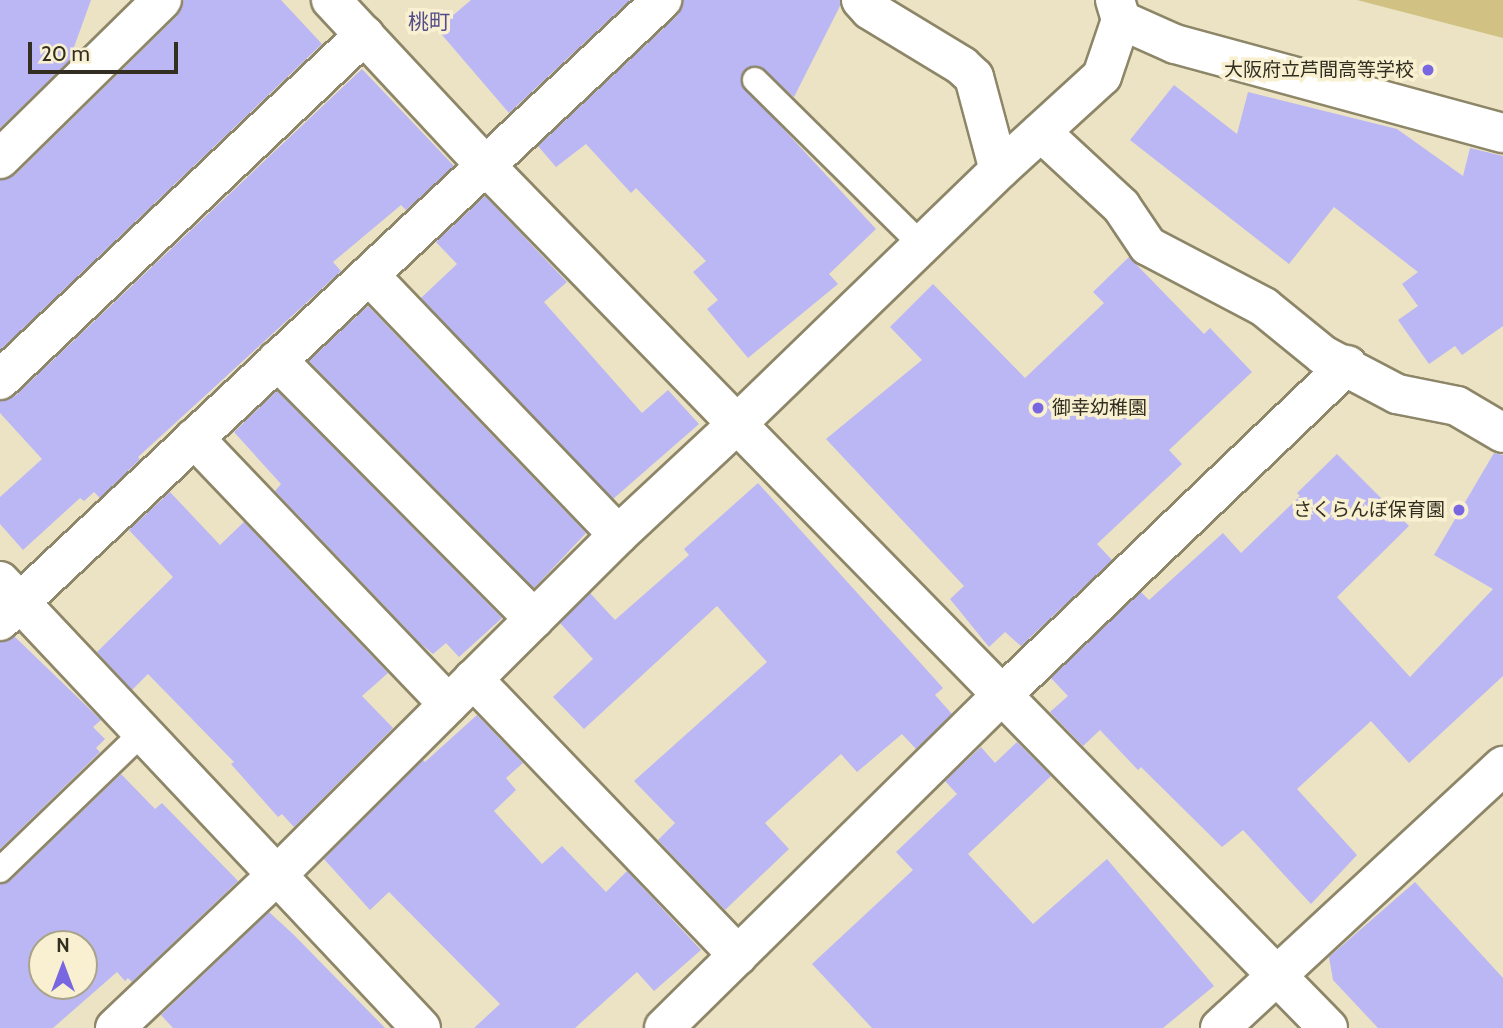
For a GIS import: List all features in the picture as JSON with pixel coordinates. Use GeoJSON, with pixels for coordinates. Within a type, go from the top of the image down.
{"type":"FeatureCollection","features":[{"type":"Feature","properties":{"kind":"street"},"geometry":{"type":"LineString","coordinates":[[0,159],[162,0]]}},
{"type":"Feature","properties":{"kind":"street"},"geometry":{"type":"LineString","coordinates":[[331,0],[485,164],[737,424],[1328,1028]]}},
{"type":"Feature","properties":{"kind":"street"},"geometry":{"type":"LineString","coordinates":[[409,1024],[142,733],[6,601],[194,438],[662,0]]}},
{"type":"Feature","properties":{"kind":"street"},"geometry":{"type":"LineString","coordinates":[[862,0],[870,10],[962,66],[974,77],[999,170]]}},
{"type":"Feature","properties":{"kind":"street"},"geometry":{"type":"LineString","coordinates":[[115,1028],[276,876],[618,535],[737,424],[999,170],[1102,76],[1118,10],[1175,44],[1503,133]]}},
{"type":"Feature","properties":{"kind":"street"},"geometry":{"type":"LineString","coordinates":[[0,380],[364,35]]}},
{"type":"Feature","properties":{"kind":"street"},"geometry":{"type":"LineString","coordinates":[[1041,132],[1121,206],[1148,246],[1264,307],[1323,355],[1347,365],[1397,394],[1457,406],[1503,433]]}},
{"type":"Feature","properties":{"kind":"street"},"geometry":{"type":"LineString","coordinates":[[369,275],[618,535]]}},
{"type":"Feature","properties":{"kind":"street"},"geometry":{"type":"LineString","coordinates":[[277,360],[534,619]]}},
{"type":"Feature","properties":{"kind":"street"},"geometry":{"type":"LineString","coordinates":[[664,1028],[1001,696],[1347,365]]}},
{"type":"Feature","properties":{"kind":"street"},"geometry":{"type":"LineString","coordinates":[[194,438],[738,955]]}},
{"type":"Feature","properties":{"kind":"street"},"geometry":{"type":"LineString","coordinates":[[1220,1028],[1503,766]]}},
{"type":"Feature","properties":{"kind":"lane"},"geometry":{"type":"LineString","coordinates":[[755,80],[922,245]]}},
{"type":"Feature","properties":{"kind":"lane"},"geometry":{"type":"LineString","coordinates":[[0,870],[142,733]]}},
{"type":"Feature","properties":{"kind":"shaded area"},"geometry":{"type":"Polygon","coordinates":[[[1357,0],[1503,0],[1503,38],[1357,0]]]}},
{"type":"Feature","properties":{"kind":"building"},"geometry":{"type":"Polygon","coordinates":[[[0,0],[91,0],[69,61],[0,128],[0,0]]]}},
{"type":"Feature","properties":{"kind":"building"},"geometry":{"type":"Polygon","coordinates":[[[184,0],[281,0],[322,44],[0,350],[0,180],[15,175],[177,16],[184,0]]]}},
{"type":"Feature","properties":{"kind":"building"},"geometry":{"type":"Polygon","coordinates":[[[471,0],[630,0],[509,113],[437,29],[471,0]]]}},
{"type":"Feature","properties":{"kind":"building"},"geometry":{"type":"Polygon","coordinates":[[[683,0],[840,0],[840,6],[794,97],[758,66],[745,69],[741,83],[876,229],[829,274],[838,284],[748,358],[707,309],[718,300],[693,272],[706,261],[636,188],[631,193],[586,144],[556,167],[538,146],[677,16],[683,0]]]}},
{"type":"Feature","properties":{"kind":"building"},"geometry":{"type":"Polygon","coordinates":[[[362,69],[454,166],[406,210],[401,205],[333,262],[341,271],[138,457],[140,459],[100,498],[94,492],[84,501],[80,498],[23,550],[0,524],[0,497],[42,459],[0,413],[0,401],[15,396],[362,69]]]}},
{"type":"Feature","properties":{"kind":"building"},"geometry":{"type":"Polygon","coordinates":[[[1174,85],[1237,134],[1248,92],[1397,129],[1463,176],[1470,148],[1503,156],[1503,326],[1462,355],[1455,346],[1429,364],[1398,320],[1418,306],[1402,284],[1418,272],[1334,207],[1289,264],[1130,140],[1174,85]]]}},
{"type":"Feature","properties":{"kind":"building"},"geometry":{"type":"Polygon","coordinates":[[[485,196],[567,282],[544,302],[642,413],[668,390],[699,424],[613,499],[421,298],[457,264],[436,242],[485,196]]]}},
{"type":"Feature","properties":{"kind":"building"},"geometry":{"type":"Polygon","coordinates":[[[1129,257],[1204,334],[1210,328],[1252,372],[1169,450],[1182,464],[1097,544],[1112,560],[1021,646],[1005,632],[989,647],[950,599],[964,586],[826,439],[922,360],[890,327],[933,284],[1025,378],[1104,303],[1093,292],[1129,257]]]}},
{"type":"Feature","properties":{"kind":"building"},"geometry":{"type":"Polygon","coordinates":[[[368,306],[586,533],[534,588],[309,361],[368,306]]]}},
{"type":"Feature","properties":{"kind":"building"},"geometry":{"type":"Polygon","coordinates":[[[277,391],[502,618],[459,657],[446,643],[433,654],[421,644],[275,491],[281,484],[234,432],[277,391]]]}},
{"type":"Feature","properties":{"kind":"building"},"geometry":{"type":"Polygon","coordinates":[[[1494,453],[1503,455],[1503,676],[1409,763],[1371,721],[1297,789],[1357,855],[1311,904],[1243,830],[1222,847],[1141,767],[1138,770],[1100,730],[1083,746],[1050,712],[1068,696],[1051,678],[1141,592],[1149,600],[1223,533],[1241,553],[1300,496],[1297,493],[1337,454],[1409,526],[1337,597],[1410,677],[1493,589],[1434,555],[1494,453]]]}},
{"type":"Feature","properties":{"kind":"building"},"geometry":{"type":"Polygon","coordinates":[[[758,483],[943,688],[935,695],[952,714],[916,749],[902,734],[857,772],[841,754],[765,823],[789,849],[725,910],[658,840],[675,823],[634,781],[767,662],[717,606],[584,729],[553,697],[593,659],[560,623],[590,593],[615,620],[689,555],[684,549],[758,483]]]}},
{"type":"Feature","properties":{"kind":"building"},"geometry":{"type":"Polygon","coordinates":[[[170,492],[220,545],[244,522],[388,673],[362,696],[393,728],[294,827],[282,814],[278,817],[231,764],[234,762],[148,674],[132,690],[97,652],[173,577],[129,530],[170,492]]]}},
{"type":"Feature","properties":{"kind":"building"},"geometry":{"type":"Polygon","coordinates":[[[15,637],[101,720],[93,727],[105,739],[96,748],[100,752],[0,849],[0,642],[15,637]]]}},
{"type":"Feature","properties":{"kind":"building"},"geometry":{"type":"Polygon","coordinates":[[[477,715],[523,763],[506,778],[516,790],[494,811],[542,864],[562,846],[606,892],[627,871],[701,950],[654,991],[637,972],[575,1028],[474,1028],[500,1004],[389,892],[370,910],[324,859],[423,760],[425,762],[477,715]]]}},
{"type":"Feature","properties":{"kind":"building"},"geometry":{"type":"Polygon","coordinates":[[[1017,742],[1051,776],[968,854],[1033,924],[1107,859],[1214,986],[1163,1028],[872,1028],[812,964],[913,870],[896,852],[957,794],[945,781],[981,747],[995,763],[1017,742]]]}},
{"type":"Feature","properties":{"kind":"building"},"geometry":{"type":"Polygon","coordinates":[[[121,774],[155,809],[162,803],[238,881],[132,982],[128,978],[125,981],[117,972],[98,989],[98,930],[28,930],[28,1000],[85,1000],[53,1028],[0,1028],[0,884],[10,881],[121,774]]]}},
{"type":"Feature","properties":{"kind":"building"},"geometry":{"type":"Polygon","coordinates":[[[1415,882],[1503,978],[1503,1028],[1378,1028],[1333,980],[1329,957],[1415,882]]]}},
{"type":"Feature","properties":{"kind":"building"},"geometry":{"type":"Polygon","coordinates":[[[269,912],[385,1028],[173,1028],[161,1015],[269,912]]]}},
{"type":"Feature","properties":{"kind":"place","name":"大阪府立芦間高等学校"},"geometry":{"type":"Point","coordinates":[1428,70]}},
{"type":"Feature","properties":{"kind":"place","name":"御幸幼稚園"},"geometry":{"type":"Point","coordinates":[1038,408]}},
{"type":"Feature","properties":{"kind":"place","name":"さくらんぼ保育園"},"geometry":{"type":"Point","coordinates":[1459,510]}},
{"type":"Feature","properties":{"kind":"district","name":"桃町"},"geometry":{"type":"Point","coordinates":[429,22]}}]}
